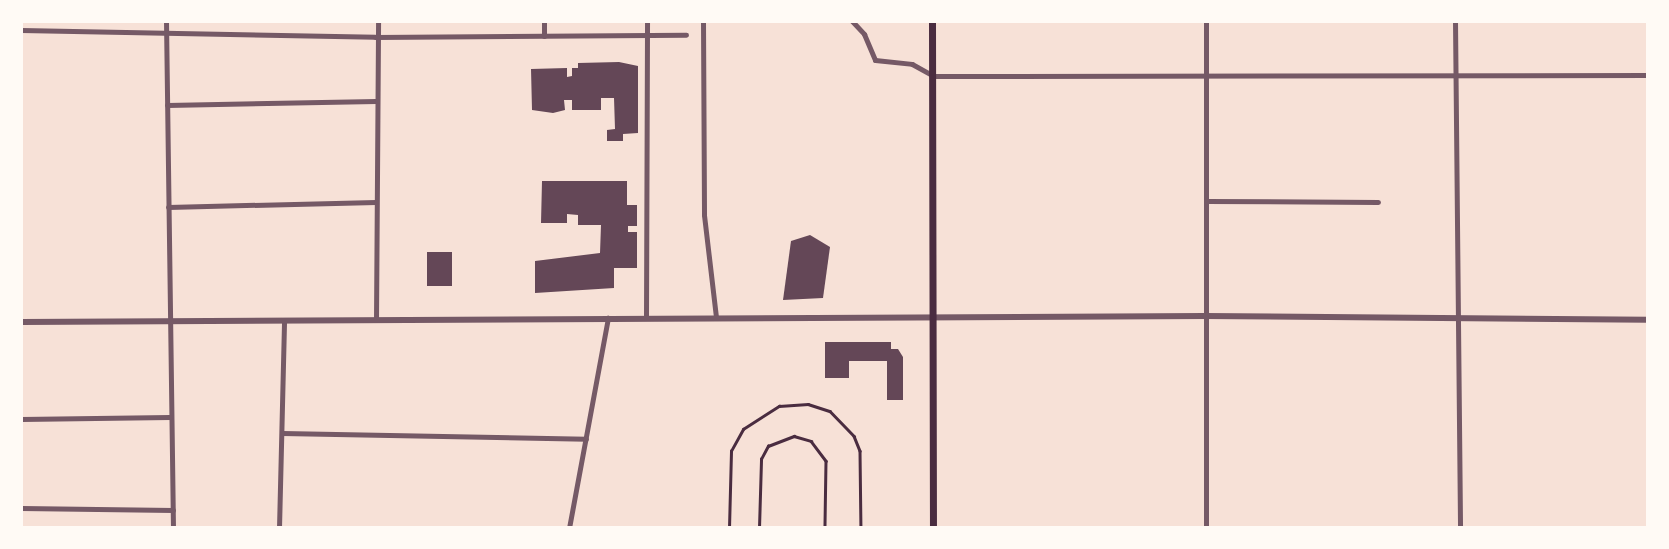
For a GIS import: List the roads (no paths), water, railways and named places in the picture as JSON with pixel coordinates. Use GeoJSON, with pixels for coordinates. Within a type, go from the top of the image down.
{"type":"FeatureCollection","features":[{"type":"Feature","properties":{"kind":"main road"},"geometry":{"type":"LineString","coordinates":[[933,21],[933,528]]}},
{"type":"Feature","properties":{"kind":"street"},"geometry":{"type":"LineString","coordinates":[[166,21],[168,321],[173,528]]}},
{"type":"Feature","properties":{"kind":"street"},"geometry":{"type":"LineString","coordinates":[[376,320],[375,37],[378,21]]}},
{"type":"Feature","properties":{"kind":"street"},"geometry":{"type":"LineString","coordinates":[[544,21],[544,36]]}},
{"type":"Feature","properties":{"kind":"street"},"geometry":{"type":"LineString","coordinates":[[646,318],[647,21]]}},
{"type":"Feature","properties":{"kind":"street"},"geometry":{"type":"LineString","coordinates":[[703,21],[704,215],[716,317]]}},
{"type":"Feature","properties":{"kind":"street"},"geometry":{"type":"LineString","coordinates":[[852,21],[864,34],[876,60],[912,64],[934,76],[1207,79],[1648,75]]}},
{"type":"Feature","properties":{"kind":"street"},"geometry":{"type":"LineString","coordinates":[[1206,21],[1206,528]]}},
{"type":"Feature","properties":{"kind":"street"},"geometry":{"type":"LineString","coordinates":[[1455,21],[1460,528]]}},
{"type":"Feature","properties":{"kind":"street"},"geometry":{"type":"LineString","coordinates":[[21,30],[166,35],[375,37],[686,35]]}},
{"type":"Feature","properties":{"kind":"street"},"geometry":{"type":"LineString","coordinates":[[167,105],[376,101]]}},
{"type":"Feature","properties":{"kind":"street"},"geometry":{"type":"LineString","coordinates":[[1206,201],[1378,202]]}},
{"type":"Feature","properties":{"kind":"street"},"geometry":{"type":"LineString","coordinates":[[168,207],[376,202]]}},
{"type":"Feature","properties":{"kind":"street"},"geometry":{"type":"LineString","coordinates":[[21,322],[716,317],[933,321],[1205,316],[1648,320]]}},
{"type":"Feature","properties":{"kind":"street"},"geometry":{"type":"LineString","coordinates":[[569,528],[608,318]]}},
{"type":"Feature","properties":{"kind":"street"},"geometry":{"type":"LineString","coordinates":[[279,528],[284,320]]}},
{"type":"Feature","properties":{"kind":"street"},"geometry":{"type":"LineString","coordinates":[[21,419],[170,417]]}},
{"type":"Feature","properties":{"kind":"street"},"geometry":{"type":"LineString","coordinates":[[282,433],[586,439]]}},
{"type":"Feature","properties":{"kind":"street"},"geometry":{"type":"LineString","coordinates":[[21,508],[173,510]]}}]}
